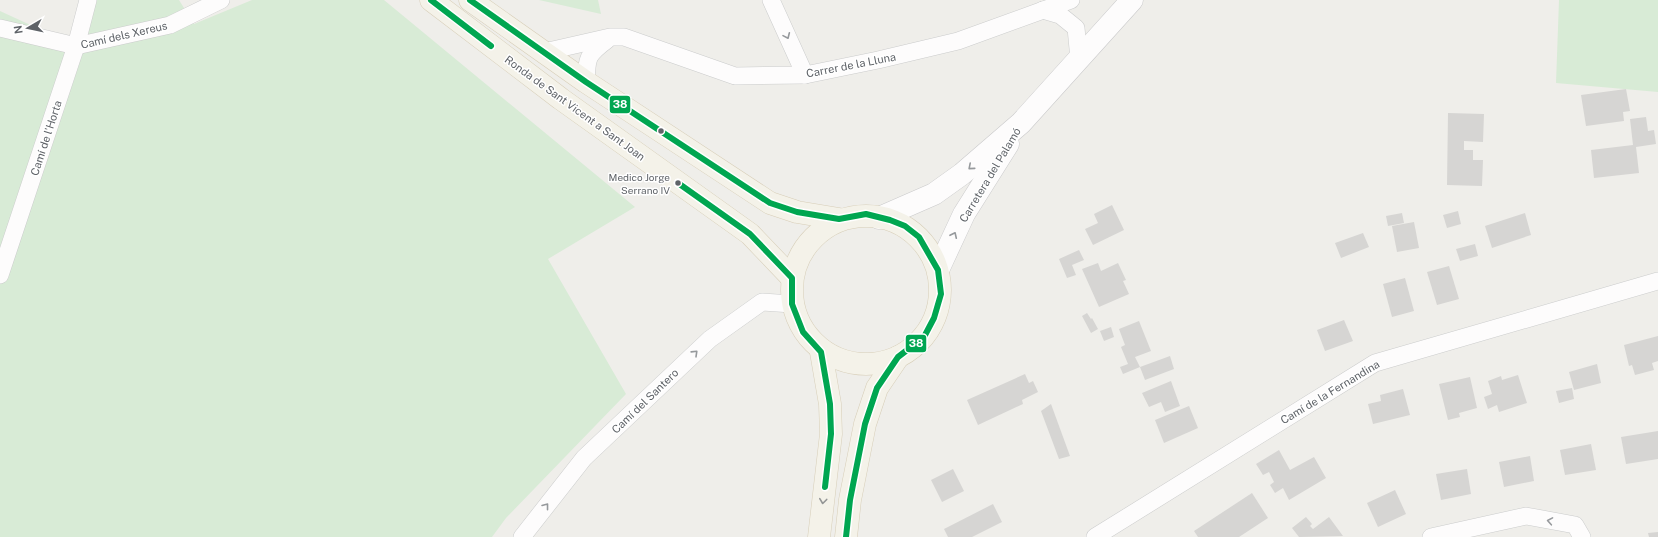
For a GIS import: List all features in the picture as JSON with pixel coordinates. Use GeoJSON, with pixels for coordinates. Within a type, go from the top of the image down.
{"type":"FeatureCollection","features":[{"type":"Feature","properties":{"kind":"main road","name":"Ronda de Sant Vicent a Sant Joan"},"geometry":{"type":"LineString","coordinates":[[431,0],[561,99],[750,234],[792,278]]}},
{"type":"Feature","properties":{"kind":"main road"},"geometry":{"type":"LineString","coordinates":[[470,0],[586,82],[770,203],[797,212],[839,219],[866,214],[905,226],[919,237],[938,270],[941,294],[934,318],[924,337],[898,357],[877,388],[865,424],[850,500],[846,537]]}},
{"type":"Feature","properties":{"kind":"main road"},"geometry":{"type":"LineString","coordinates":[[839,219],[823,229],[808,244],[792,278],[792,304],[803,332],[821,352],[840,359],[858,362],[878,362],[898,357]]}},
{"type":"Feature","properties":{"kind":"main road"},"geometry":{"type":"LineString","coordinates":[[819,537],[831,434],[830,404],[821,352]]}},
{"type":"Feature","properties":{"kind":"street","name":"Camí de l'Horta"},"geometry":{"type":"LineString","coordinates":[[0,275],[76,46],[88,0]]}},
{"type":"Feature","properties":{"kind":"street","name":"Camí dels Xereus"},"geometry":{"type":"LineString","coordinates":[[0,28],[76,46],[170,25],[221,0]]}},
{"type":"Feature","properties":{"kind":"street"},"geometry":{"type":"LineString","coordinates":[[772,0],[805,75]]}},
{"type":"Feature","properties":{"kind":"street","name":"Carrer de la Lluna"},"geometry":{"type":"LineString","coordinates":[[544,52],[610,37],[624,37],[735,76],[805,75],[958,41],[1071,0]]}},
{"type":"Feature","properties":{"kind":"street","name":"Carretera del Palamó"},"geometry":{"type":"LineString","coordinates":[[879,218],[934,194],[962,174],[1021,123],[1132,0]]}},
{"type":"Feature","properties":{"kind":"street"},"geometry":{"type":"LineString","coordinates":[[1044,10],[1060,15],[1076,28],[1079,59]]}},
{"type":"Feature","properties":{"kind":"street"},"geometry":{"type":"LineString","coordinates":[[586,82],[587,62],[592,50],[610,37]]}},
{"type":"Feature","properties":{"kind":"street","name":"Carretera del Palamó"},"geometry":{"type":"LineString","coordinates":[[938,270],[964,214],[1021,123]]}},
{"type":"Feature","properties":{"kind":"street","name":"Camí de la Fernandina"},"geometry":{"type":"LineString","coordinates":[[1095,537],[1375,363],[1658,281]]}},
{"type":"Feature","properties":{"kind":"street","name":"Camí del Santero"},"geometry":{"type":"LineString","coordinates":[[522,537],[584,458],[710,338],[762,302],[792,304]]}},
{"type":"Feature","properties":{"kind":"street"},"geometry":{"type":"LineString","coordinates":[[1431,537],[1526,516],[1575,525],[1582,537]]}},
{"type":"Feature","properties":{"kind":"green space"},"geometry":{"type":"Polygon","coordinates":[[[88,0],[179,0],[194,24],[252,0],[384,0],[635,207],[548,259],[626,394],[506,518],[492,537],[0,537],[0,11],[76,46],[88,0]]]}},
{"type":"Feature","properties":{"kind":"green space"},"geometry":{"type":"Polygon","coordinates":[[[539,0],[598,0],[601,14],[539,0]]]}},
{"type":"Feature","properties":{"kind":"green space"},"geometry":{"type":"Polygon","coordinates":[[[1559,0],[1658,0],[1658,92],[1556,83],[1559,0]]]}},
{"type":"Feature","properties":{"kind":"building"},"geometry":{"type":"Polygon","coordinates":[[[1626,89],[1630,111],[1623,112],[1624,121],[1586,126],[1581,95],[1626,89]]]}},
{"type":"Feature","properties":{"kind":"building"},"geometry":{"type":"Polygon","coordinates":[[[1448,113],[1484,114],[1483,142],[1464,141],[1464,150],[1473,150],[1473,160],[1483,160],[1482,186],[1447,185],[1448,113]]]}},
{"type":"Feature","properties":{"kind":"building"},"geometry":{"type":"Polygon","coordinates":[[[1646,117],[1648,131],[1654,130],[1656,144],[1636,147],[1639,173],[1594,178],[1591,150],[1633,145],[1630,119],[1646,117]]]}},
{"type":"Feature","properties":{"kind":"building"},"geometry":{"type":"Polygon","coordinates":[[[1112,205],[1124,230],[1093,245],[1085,229],[1098,223],[1094,214],[1112,205]]]}},
{"type":"Feature","properties":{"kind":"building"},"geometry":{"type":"Polygon","coordinates":[[[1458,211],[1461,224],[1447,228],[1443,215],[1458,211]]]}},
{"type":"Feature","properties":{"kind":"building"},"geometry":{"type":"Polygon","coordinates":[[[1402,213],[1404,223],[1388,226],[1386,216],[1402,213]]]}},
{"type":"Feature","properties":{"kind":"building"},"geometry":{"type":"Polygon","coordinates":[[[1525,213],[1531,235],[1492,248],[1485,226],[1525,213]]]}},
{"type":"Feature","properties":{"kind":"building"},"geometry":{"type":"Polygon","coordinates":[[[1414,222],[1419,248],[1397,252],[1392,226],[1414,222]]]}},
{"type":"Feature","properties":{"kind":"building"},"geometry":{"type":"Polygon","coordinates":[[[1363,233],[1369,247],[1341,258],[1335,243],[1363,233]]]}},
{"type":"Feature","properties":{"kind":"building"},"geometry":{"type":"Polygon","coordinates":[[[1475,244],[1478,256],[1460,261],[1456,249],[1475,244]]]}},
{"type":"Feature","properties":{"kind":"building"},"geometry":{"type":"Polygon","coordinates":[[[1079,250],[1084,260],[1072,265],[1076,275],[1067,278],[1059,259],[1079,250]]]}},
{"type":"Feature","properties":{"kind":"building"},"geometry":{"type":"Polygon","coordinates":[[[1098,263],[1101,271],[1118,263],[1126,280],[1123,281],[1129,294],[1099,307],[1082,269],[1098,263]]]}},
{"type":"Feature","properties":{"kind":"building"},"geometry":{"type":"Polygon","coordinates":[[[1449,266],[1459,299],[1437,305],[1427,272],[1449,266]]]}},
{"type":"Feature","properties":{"kind":"building"},"geometry":{"type":"Polygon","coordinates":[[[1405,278],[1414,311],[1392,317],[1383,284],[1405,278]]]}},
{"type":"Feature","properties":{"kind":"building"},"geometry":{"type":"Polygon","coordinates":[[[1087,313],[1091,319],[1092,318],[1098,329],[1091,333],[1082,316],[1087,313]]]}},
{"type":"Feature","properties":{"kind":"building"},"geometry":{"type":"Polygon","coordinates":[[[1344,320],[1353,341],[1325,351],[1317,330],[1344,320]]]}},
{"type":"Feature","properties":{"kind":"building"},"geometry":{"type":"Polygon","coordinates":[[[1139,321],[1151,351],[1135,357],[1140,367],[1123,374],[1120,367],[1128,364],[1121,347],[1125,345],[1119,329],[1139,321]]]}},
{"type":"Feature","properties":{"kind":"building"},"geometry":{"type":"Polygon","coordinates":[[[1111,327],[1114,337],[1104,341],[1100,331],[1111,327]]]}},
{"type":"Feature","properties":{"kind":"building"},"geometry":{"type":"Polygon","coordinates":[[[1658,336],[1658,361],[1652,363],[1654,370],[1635,375],[1632,365],[1629,366],[1624,345],[1658,336]]]}},
{"type":"Feature","properties":{"kind":"building"},"geometry":{"type":"Polygon","coordinates":[[[1170,356],[1174,369],[1145,380],[1140,367],[1170,356]]]}},
{"type":"Feature","properties":{"kind":"building"},"geometry":{"type":"Polygon","coordinates":[[[1597,364],[1601,383],[1574,390],[1569,372],[1597,364]]]}},
{"type":"Feature","properties":{"kind":"building"},"geometry":{"type":"Polygon","coordinates":[[[1025,374],[1029,383],[1033,381],[1038,392],[1022,400],[1023,404],[978,425],[967,400],[1025,374]]]}},
{"type":"Feature","properties":{"kind":"building"},"geometry":{"type":"Polygon","coordinates":[[[1518,375],[1527,403],[1499,412],[1497,405],[1488,409],[1484,397],[1492,394],[1488,381],[1501,376],[1502,380],[1518,375]]]}},
{"type":"Feature","properties":{"kind":"building"},"geometry":{"type":"Polygon","coordinates":[[[1470,377],[1477,408],[1459,413],[1460,417],[1448,420],[1439,384],[1470,377]]]}},
{"type":"Feature","properties":{"kind":"building"},"geometry":{"type":"Polygon","coordinates":[[[1171,381],[1180,406],[1165,412],[1161,402],[1149,407],[1142,393],[1171,381]]]}},
{"type":"Feature","properties":{"kind":"building"},"geometry":{"type":"Polygon","coordinates":[[[1572,388],[1574,399],[1559,403],[1556,391],[1572,388]]]}},
{"type":"Feature","properties":{"kind":"building"},"geometry":{"type":"Polygon","coordinates":[[[1403,389],[1410,415],[1373,424],[1368,404],[1381,401],[1380,395],[1403,389]]]}},
{"type":"Feature","properties":{"kind":"building"},"geometry":{"type":"Polygon","coordinates":[[[1051,404],[1070,456],[1059,459],[1041,411],[1051,404]]]}},
{"type":"Feature","properties":{"kind":"building"},"geometry":{"type":"Polygon","coordinates":[[[1189,406],[1198,428],[1164,443],[1155,420],[1189,406]]]}},
{"type":"Feature","properties":{"kind":"building"},"geometry":{"type":"Polygon","coordinates":[[[1658,431],[1658,459],[1626,464],[1621,437],[1658,431]]]}},
{"type":"Feature","properties":{"kind":"building"},"geometry":{"type":"Polygon","coordinates":[[[1591,444],[1596,470],[1565,475],[1560,450],[1591,444]]]}},
{"type":"Feature","properties":{"kind":"building"},"geometry":{"type":"Polygon","coordinates":[[[1279,450],[1290,470],[1314,457],[1326,478],[1289,500],[1283,488],[1275,493],[1270,485],[1274,482],[1269,472],[1263,475],[1256,464],[1279,450]]]}},
{"type":"Feature","properties":{"kind":"building"},"geometry":{"type":"Polygon","coordinates":[[[1530,456],[1534,481],[1504,487],[1499,462],[1530,456]]]}},
{"type":"Feature","properties":{"kind":"building"},"geometry":{"type":"Polygon","coordinates":[[[953,469],[964,491],[942,502],[931,480],[953,469]]]}},
{"type":"Feature","properties":{"kind":"building"},"geometry":{"type":"Polygon","coordinates":[[[1467,469],[1471,494],[1441,500],[1436,474],[1467,469]]]}},
{"type":"Feature","properties":{"kind":"building"},"geometry":{"type":"Polygon","coordinates":[[[1395,490],[1406,514],[1378,527],[1367,503],[1395,490]]]}},
{"type":"Feature","properties":{"kind":"building"},"geometry":{"type":"Polygon","coordinates":[[[1252,493],[1268,518],[1239,537],[1198,537],[1194,531],[1252,493]]]}},
{"type":"Feature","properties":{"kind":"building"},"geometry":{"type":"Polygon","coordinates":[[[993,504],[1002,522],[972,537],[948,537],[944,529],[993,504]]]}},
{"type":"Feature","properties":{"kind":"building"},"geometry":{"type":"Polygon","coordinates":[[[1306,517],[1312,524],[1310,526],[1313,529],[1329,517],[1343,536],[1299,537],[1292,528],[1306,517]]]}},
{"type":"Feature","properties":{"kind":"building"},"geometry":{"type":"Polygon","coordinates":[[[1658,532],[1658,537],[1649,537],[1648,533],[1658,532]]]}},
{"type":"Feature","properties":{"kind":"transit line","name":"38"},"geometry":{"type":"LineString","coordinates":[[431,0],[491,46]]}},
{"type":"Feature","properties":{"kind":"transit line","name":"38"},"geometry":{"type":"LineString","coordinates":[[470,0],[586,82],[770,203],[797,212],[839,219],[866,214],[890,220],[905,226],[919,237],[938,270],[941,294],[934,318],[924,337],[898,357],[877,388],[865,424],[850,500],[846,537]]}},
{"type":"Feature","properties":{"kind":"transit line","name":"38"},"geometry":{"type":"LineString","coordinates":[[678,183],[750,234],[792,278],[792,304],[803,332],[821,352],[830,404],[831,434],[825,487]]}},
{"type":"Feature","properties":{"kind":"place","name":"Medico Jorge Serrano IV"},"geometry":{"type":"Point","coordinates":[678,183]}}]}
